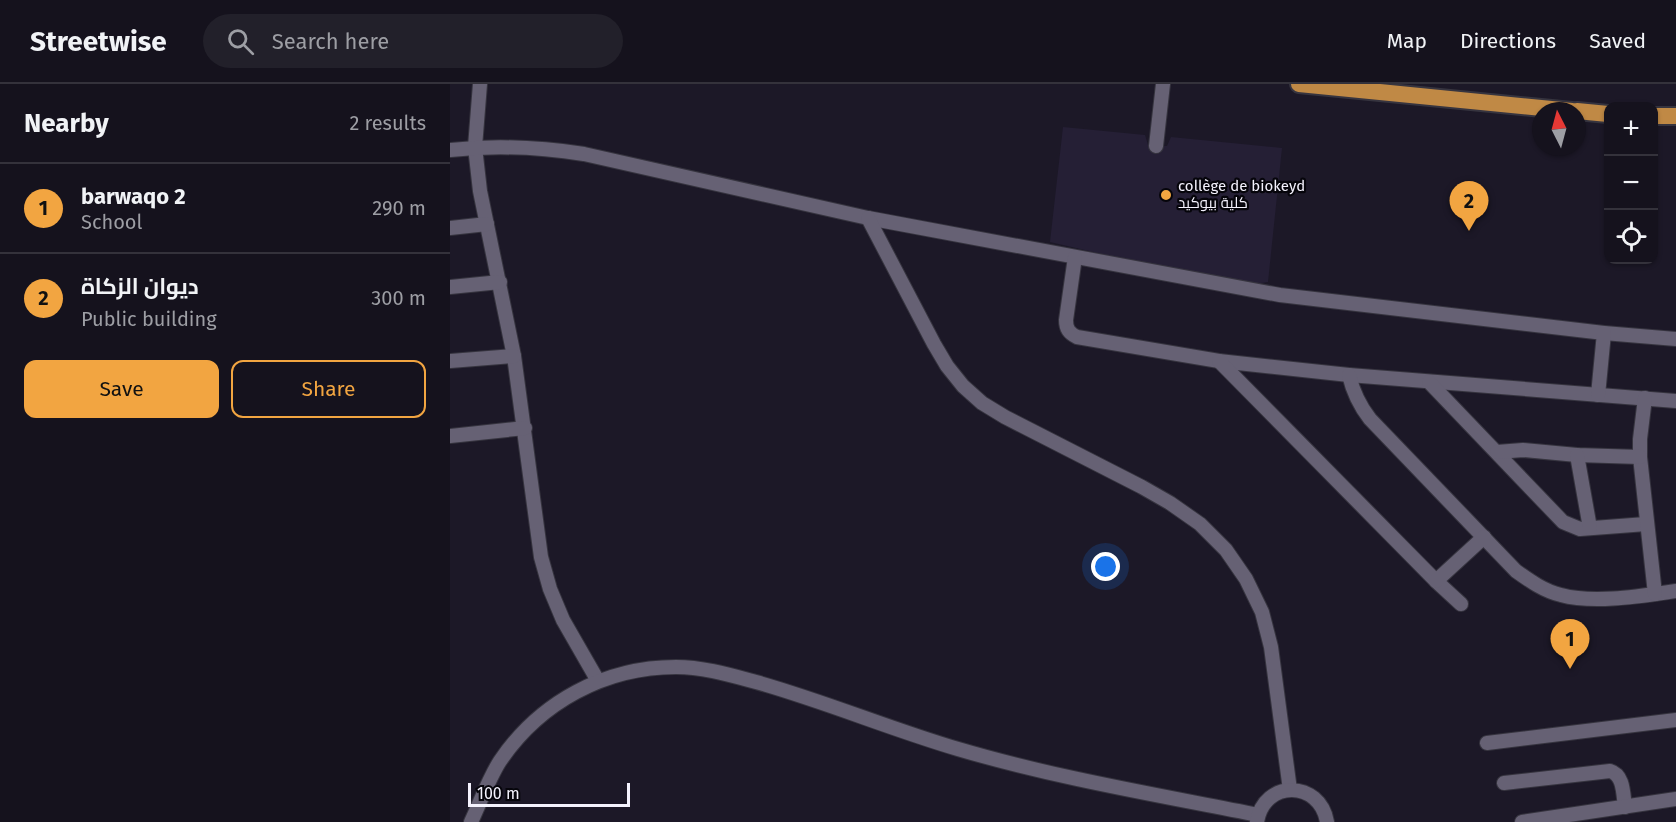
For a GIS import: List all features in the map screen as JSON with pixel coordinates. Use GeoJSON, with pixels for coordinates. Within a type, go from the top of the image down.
{"type":"FeatureCollection","features":[{"type":"Feature","properties":{"kind":"main road"},"geometry":{"type":"LineString","coordinates":[[1299,84],[1532,107]]}},
{"type":"Feature","properties":{"kind":"main road"},"geometry":{"type":"LineString","coordinates":[[1586,112],[1604,114]]}},
{"type":"Feature","properties":{"kind":"main road"},"geometry":{"type":"LineString","coordinates":[[1658,116],[1676,116]]}},
{"type":"Feature","properties":{"kind":"street"},"geometry":{"type":"LineString","coordinates":[[480,84],[475,147],[480,191],[514,356],[541,557],[550,589],[563,620],[598,681]]}},
{"type":"Feature","properties":{"kind":"street"},"geometry":{"type":"LineString","coordinates":[[1156,146],[1163,84]]}},
{"type":"Feature","properties":{"kind":"street"},"geometry":{"type":"LineString","coordinates":[[450,150],[511,146],[548,148],[584,154],[868,218],[1280,295],[1604,333],[1676,339]]}},
{"type":"Feature","properties":{"kind":"street"},"geometry":{"type":"LineString","coordinates":[[868,218],[946,366],[982,404],[1170,503],[1200,524],[1226,550],[1246,579],[1264,621],[1271,647],[1290,790]]}},
{"type":"Feature","properties":{"kind":"street"},"geometry":{"type":"LineString","coordinates":[[450,228],[487,224]]}},
{"type":"Feature","properties":{"kind":"street"},"geometry":{"type":"LineString","coordinates":[[1075,257],[1066,327],[1070,334],[1077,337],[1219,361],[1349,375],[1676,400]]}},
{"type":"Feature","properties":{"kind":"street"},"geometry":{"type":"LineString","coordinates":[[450,287],[500,282]]}},
{"type":"Feature","properties":{"kind":"street"},"geometry":{"type":"LineString","coordinates":[[1598,394],[1604,333]]}},
{"type":"Feature","properties":{"kind":"street"},"geometry":{"type":"LineString","coordinates":[[450,361],[514,356]]}},
{"type":"Feature","properties":{"kind":"street"},"geometry":{"type":"LineString","coordinates":[[1219,361],[1461,604]]}},
{"type":"Feature","properties":{"kind":"street"},"geometry":{"type":"LineString","coordinates":[[1349,375],[1354,394],[1370,419],[1516,571],[1529,581],[1560,595],[1576,598],[1593,599],[1676,591]]}},
{"type":"Feature","properties":{"kind":"street"},"geometry":{"type":"LineString","coordinates":[[1429,382],[1563,522],[1580,529],[1646,524]]}},
{"type":"Feature","properties":{"kind":"street"},"geometry":{"type":"LineString","coordinates":[[1645,398],[1640,457],[1655,594]]}},
{"type":"Feature","properties":{"kind":"street"},"geometry":{"type":"LineString","coordinates":[[450,436],[525,428]]}},
{"type":"Feature","properties":{"kind":"street"},"geometry":{"type":"LineString","coordinates":[[1497,452],[1523,450],[1640,457]]}},
{"type":"Feature","properties":{"kind":"street"},"geometry":{"type":"LineString","coordinates":[[1577,455],[1590,528]]}},
{"type":"Feature","properties":{"kind":"street"},"geometry":{"type":"LineString","coordinates":[[1436,581],[1484,537]]}},
{"type":"Feature","properties":{"kind":"street"},"geometry":{"type":"LineString","coordinates":[[471,822],[500,762],[526,728],[559,701],[598,681],[637,670],[677,667],[718,671],[782,689],[1001,762],[1257,819],[1262,806],[1279,792],[1301,791],[1312,795],[1320,803],[1326,813],[1327,822]]}},
{"type":"Feature","properties":{"kind":"street"},"geometry":{"type":"LineString","coordinates":[[1487,743],[1676,720]]}},
{"type":"Feature","properties":{"kind":"street"},"geometry":{"type":"LineString","coordinates":[[1504,783],[1610,771],[1617,774],[1620,779],[1625,807]]}},
{"type":"Feature","properties":{"kind":"street"},"geometry":{"type":"LineString","coordinates":[[1522,822],[1676,799]]}},
{"type":"Feature","properties":{"kind":"shaded area","name":"collège de biokeyd كلية بيوكيد"},"geometry":{"type":"Polygon","coordinates":[[[1063,127],[1145,135],[1148,145],[1167,146],[1171,137],[1282,148],[1268,282],[1241,286],[1050,242],[1063,127]]]}},
{"type":"Feature","properties":{"kind":"place","name":"collège de biokeyd كلية بيوكيد"},"geometry":{"type":"Point","coordinates":[1166,195]}},
{"type":"Feature","properties":{"kind":"place","name":"ديوان الزكاة"},"geometry":{"type":"Point","coordinates":[1469,231]}},
{"type":"Feature","properties":{"kind":"place","name":"barwaqo 2"},"geometry":{"type":"Point","coordinates":[1570,669]}}]}
